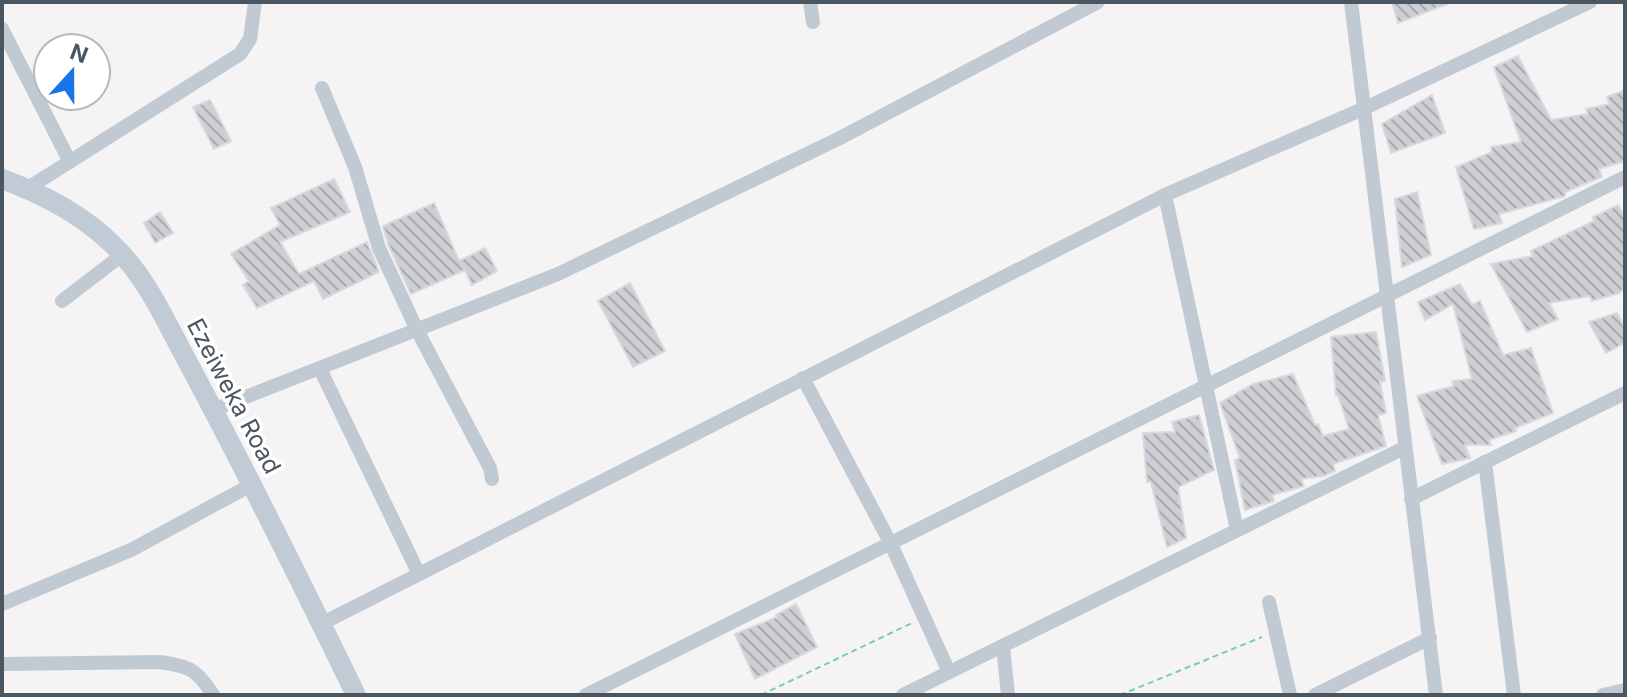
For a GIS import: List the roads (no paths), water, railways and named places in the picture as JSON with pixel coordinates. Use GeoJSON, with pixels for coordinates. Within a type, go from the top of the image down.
{"type":"FeatureCollection","features":[{"type":"Feature","properties":{"kind":"main road","name":"Ezeiweka Road"},"geometry":{"type":"LineString","coordinates":[[2,179],[28,188],[72,213],[112,243],[144,282],[213,410],[356,695]]}},
{"type":"Feature","properties":{"kind":"street"},"geometry":{"type":"LineString","coordinates":[[28,188],[240,54],[250,39],[255,2]]}},
{"type":"Feature","properties":{"kind":"street"},"geometry":{"type":"LineString","coordinates":[[810,2],[813,22]]}},
{"type":"Feature","properties":{"kind":"street"},"geometry":{"type":"LineString","coordinates":[[213,410],[572,267],[840,138],[1098,2]]}},
{"type":"Feature","properties":{"kind":"street"},"geometry":{"type":"LineString","coordinates":[[1351,2],[1436,695]]}},
{"type":"Feature","properties":{"kind":"street"},"geometry":{"type":"LineString","coordinates":[[321,624],[1165,195],[1365,108],[1590,2]]}},
{"type":"Feature","properties":{"kind":"street"},"geometry":{"type":"LineString","coordinates":[[2,29],[70,162]]}},
{"type":"Feature","properties":{"kind":"street"},"geometry":{"type":"LineString","coordinates":[[322,88],[355,167],[379,248],[417,330],[490,468],[492,479]]}},
{"type":"Feature","properties":{"kind":"street"},"geometry":{"type":"LineString","coordinates":[[586,695],[1625,177]]}},
{"type":"Feature","properties":{"kind":"street"},"geometry":{"type":"LineString","coordinates":[[1165,195],[1237,530]]}},
{"type":"Feature","properties":{"kind":"street"},"geometry":{"type":"LineString","coordinates":[[62,301],[122,255]]}},
{"type":"Feature","properties":{"kind":"street"},"geometry":{"type":"LineString","coordinates":[[320,369],[419,574]]}},
{"type":"Feature","properties":{"kind":"street"},"geometry":{"type":"LineString","coordinates":[[803,378],[890,542],[949,672]]}},
{"type":"Feature","properties":{"kind":"street"},"geometry":{"type":"LineString","coordinates":[[1411,499],[1625,393]]}},
{"type":"Feature","properties":{"kind":"street"},"geometry":{"type":"LineString","coordinates":[[903,695],[928,689],[949,672],[1404,448]]}},
{"type":"Feature","properties":{"kind":"street"},"geometry":{"type":"LineString","coordinates":[[1485,462],[1514,695]]}},
{"type":"Feature","properties":{"kind":"street"},"geometry":{"type":"LineString","coordinates":[[2,604],[131,550],[251,485]]}},
{"type":"Feature","properties":{"kind":"street"},"geometry":{"type":"LineString","coordinates":[[1269,602],[1290,695]]}},
{"type":"Feature","properties":{"kind":"street"},"geometry":{"type":"LineString","coordinates":[[1315,695],[1430,638]]}},
{"type":"Feature","properties":{"kind":"street"},"geometry":{"type":"LineString","coordinates":[[1003,646],[1008,695]]}},
{"type":"Feature","properties":{"kind":"street"},"geometry":{"type":"LineString","coordinates":[[2,664],[159,662],[192,668],[213,695]]}},
{"type":"Feature","properties":{"kind":"street"},"geometry":{"type":"LineString","coordinates":[[1603,695],[1625,690]]}}]}
